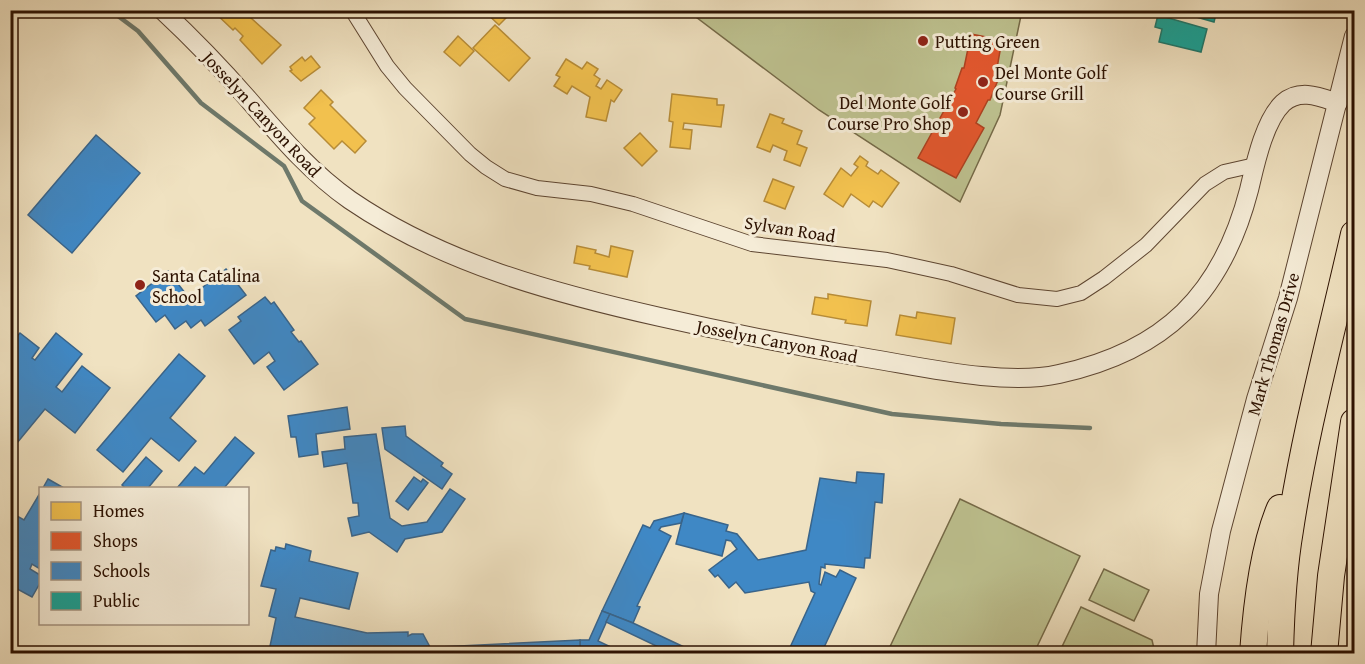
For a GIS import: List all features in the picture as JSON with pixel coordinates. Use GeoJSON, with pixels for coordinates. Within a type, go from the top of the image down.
{"type":"FeatureCollection","features":[{"type":"Feature","properties":{"kind":"highway"},"geometry":{"type":"LineString","coordinates":[[1280,654],[1282,601],[1290,530],[1306,444],[1354,234]]}},
{"type":"Feature","properties":{"kind":"highway"},"geometry":{"type":"LineString","coordinates":[[1324,654],[1334,554],[1354,422]]}},
{"type":"Feature","properties":{"kind":"highway"},"geometry":{"type":"LineString","coordinates":[[1253,654],[1261,587],[1275,520],[1306,444]]}},
{"type":"Feature","properties":{"kind":"street","name":"Josselyn Canyon Road"},"geometry":{"type":"LineString","coordinates":[[162,10],[237,86],[306,165],[351,201],[400,231],[429,245],[509,276],[613,307],[782,343],[935,369],[1028,379],[1059,374],[1120,356],[1150,340],[1176,321],[1199,298],[1216,273],[1239,224],[1255,165],[1272,120],[1283,103],[1298,94],[1338,103]]}},
{"type":"Feature","properties":{"kind":"street","name":"Sylvan Road"},"geometry":{"type":"LineString","coordinates":[[352,10],[387,66],[405,88],[464,148],[486,167],[505,179],[537,188],[591,194],[633,204],[752,244],[887,260],[951,274],[1018,295],[1057,299],[1080,293],[1104,278],[1146,244],[1205,184],[1224,172],[1255,165]]}},
{"type":"Feature","properties":{"kind":"street","name":"Mark Thomas Drive"},"geometry":{"type":"LineString","coordinates":[[1206,654],[1209,594],[1221,531],[1256,399],[1288,298],[1354,36]]}},
{"type":"Feature","properties":{"kind":"green space"},"geometry":{"type":"Polygon","coordinates":[[[688,11],[1022,11],[1000,115],[960,202],[819,110],[688,11]]]}},
{"type":"Feature","properties":{"kind":"green space"},"geometry":{"type":"Polygon","coordinates":[[[960,499],[1080,556],[1034,653],[887,653],[960,499]]]}},
{"type":"Feature","properties":{"kind":"green space"},"geometry":{"type":"Polygon","coordinates":[[[1104,569],[1149,590],[1134,621],[1089,600],[1104,569]]]}},
{"type":"Feature","properties":{"kind":"green space"},"geometry":{"type":"Polygon","coordinates":[[[1081,607],[1152,640],[1155,653],[1059,653],[1081,607]]]}},
{"type":"Feature","properties":{"kind":"building: Homes"},"geometry":{"type":"Polygon","coordinates":[[[242,10],[281,45],[262,64],[240,40],[243,36],[213,11],[242,10]]]}},
{"type":"Feature","properties":{"kind":"building: Homes"},"geometry":{"type":"Polygon","coordinates":[[[504,10],[509,15],[499,25],[484,11],[504,10]]]}},
{"type":"Feature","properties":{"kind":"building: Homes"},"geometry":{"type":"Polygon","coordinates":[[[495,25],[530,58],[509,81],[473,48],[495,25]]]}},
{"type":"Feature","properties":{"kind":"building: Homes"},"geometry":{"type":"Polygon","coordinates":[[[458,36],[474,51],[460,66],[444,52],[458,36]]]}},
{"type":"Feature","properties":{"kind":"building: Homes"},"geometry":{"type":"Polygon","coordinates":[[[311,56],[320,67],[301,81],[290,71],[292,70],[290,67],[302,57],[305,61],[311,56]]]}},
{"type":"Feature","properties":{"kind":"building: Homes"},"geometry":{"type":"Polygon","coordinates":[[[566,59],[582,69],[587,62],[598,69],[594,75],[600,79],[596,86],[601,89],[607,80],[622,90],[614,102],[611,100],[606,121],[586,117],[590,97],[572,86],[567,94],[554,86],[560,77],[556,75],[566,59]]]}},
{"type":"Feature","properties":{"kind":"building: Homes"},"geometry":{"type":"Polygon","coordinates":[[[321,90],[333,102],[330,105],[366,141],[355,153],[342,141],[334,149],[309,124],[315,118],[304,108],[321,90]]]}},
{"type":"Feature","properties":{"kind":"building: Homes"},"geometry":{"type":"Polygon","coordinates":[[[672,94],[717,99],[717,105],[724,105],[721,127],[684,123],[683,129],[692,130],[690,149],[670,147],[673,122],[669,121],[672,94]]]}},
{"type":"Feature","properties":{"kind":"building: Homes"},"geometry":{"type":"Polygon","coordinates":[[[770,114],[784,119],[782,123],[802,131],[797,144],[807,148],[800,166],[784,160],[787,151],[773,145],[770,152],[757,147],[770,114]]]}},
{"type":"Feature","properties":{"kind":"building: Homes"},"geometry":{"type":"Polygon","coordinates":[[[640,133],[657,151],[642,166],[624,148],[640,133]]]}},
{"type":"Feature","properties":{"kind":"building: Homes"},"geometry":{"type":"Polygon","coordinates":[[[860,156],[868,162],[866,166],[878,174],[881,170],[899,183],[882,207],[873,201],[869,207],[851,194],[843,207],[824,194],[841,168],[851,176],[858,167],[854,164],[860,156]]]}},
{"type":"Feature","properties":{"kind":"building: Homes"},"geometry":{"type":"Polygon","coordinates":[[[773,179],[794,187],[785,209],[764,201],[773,179]]]}},
{"type":"Feature","properties":{"kind":"building: Homes"},"geometry":{"type":"Polygon","coordinates":[[[577,246],[596,250],[595,253],[609,257],[611,246],[633,251],[627,277],[589,269],[590,266],[574,263],[577,246]]]}},
{"type":"Feature","properties":{"kind":"building: Homes"},"geometry":{"type":"Polygon","coordinates":[[[828,294],[871,301],[867,326],[812,314],[815,297],[828,299],[828,294]]]}},
{"type":"Feature","properties":{"kind":"building: Homes"},"geometry":{"type":"Polygon","coordinates":[[[917,312],[955,318],[951,344],[896,335],[900,315],[916,318],[917,312]]]}},
{"type":"Feature","properties":{"kind":"building: Shops","name":"Del Monte Golf Course Pro Shop"},"geometry":{"type":"Polygon","coordinates":[[[971,34],[1002,40],[995,79],[998,80],[990,100],[976,123],[984,128],[956,178],[918,158],[956,89],[962,68],[964,68],[971,34]]]}},
{"type":"Feature","properties":{"kind":"building: Schools"},"geometry":{"type":"Polygon","coordinates":[[[96,135],[140,173],[72,253],[28,215],[96,135]]]}},
{"type":"Feature","properties":{"kind":"building: Schools"},"geometry":{"type":"Polygon","coordinates":[[[226,269],[246,295],[205,326],[201,320],[191,328],[186,321],[175,329],[165,315],[156,322],[136,296],[168,271],[189,298],[226,269]]]}},
{"type":"Feature","properties":{"kind":"building: Schools"},"geometry":{"type":"Polygon","coordinates":[[[265,297],[271,304],[274,302],[294,330],[291,332],[299,342],[301,341],[318,364],[284,390],[267,367],[275,361],[269,352],[254,364],[229,330],[241,321],[238,317],[265,297]]]}},
{"type":"Feature","properties":{"kind":"building: Schools"},"geometry":{"type":"Polygon","coordinates":[[[20,333],[39,348],[32,358],[35,360],[56,333],[82,354],[56,387],[62,392],[82,366],[110,388],[75,433],[45,409],[12,449],[10,394],[15,388],[10,385],[10,344],[20,333]]]}},
{"type":"Feature","properties":{"kind":"building: Schools"},"geometry":{"type":"Polygon","coordinates":[[[179,354],[205,376],[170,418],[196,441],[179,461],[151,438],[123,472],[97,450],[179,354]]]}},
{"type":"Feature","properties":{"kind":"building: Schools"},"geometry":{"type":"Polygon","coordinates":[[[347,407],[350,429],[316,434],[318,454],[299,457],[296,437],[291,437],[288,416],[347,407]]]}},
{"type":"Feature","properties":{"kind":"building: Schools"},"geometry":{"type":"Polygon","coordinates":[[[405,426],[406,436],[443,463],[441,466],[452,474],[442,489],[385,449],[382,428],[405,426]]]}},
{"type":"Feature","properties":{"kind":"building: Schools"},"geometry":{"type":"Polygon","coordinates":[[[376,434],[390,518],[402,526],[427,522],[450,489],[465,499],[442,532],[405,539],[397,552],[369,532],[352,536],[348,518],[359,516],[358,503],[353,503],[347,463],[324,467],[322,452],[345,449],[344,437],[376,434]]]}},
{"type":"Feature","properties":{"kind":"building: Schools"},"geometry":{"type":"Polygon","coordinates":[[[235,437],[254,453],[225,487],[178,487],[195,467],[204,474],[235,437]]]}},
{"type":"Feature","properties":{"kind":"building: Schools"},"geometry":{"type":"Polygon","coordinates":[[[146,457],[162,471],[149,487],[124,487],[122,485],[146,457]]]}},
{"type":"Feature","properties":{"kind":"building: Schools"},"geometry":{"type":"Polygon","coordinates":[[[857,472],[884,474],[882,503],[875,502],[870,558],[865,558],[864,568],[825,564],[825,568],[821,567],[819,584],[821,585],[825,572],[836,577],[840,570],[856,578],[821,654],[787,654],[815,593],[811,591],[809,582],[745,593],[736,582],[729,588],[718,575],[715,577],[709,570],[737,549],[731,541],[726,540],[722,556],[676,544],[684,513],[728,525],[726,531],[737,534],[758,560],[806,550],[820,478],[856,483],[857,472]]]}},
{"type":"Feature","properties":{"kind":"building: Schools"},"geometry":{"type":"Polygon","coordinates":[[[414,477],[421,482],[423,479],[428,483],[408,510],[396,501],[414,477]]]}},
{"type":"Feature","properties":{"kind":"building: Schools"},"geometry":{"type":"Polygon","coordinates":[[[48,479],[62,487],[44,487],[48,479]]]}},
{"type":"Feature","properties":{"kind":"building: Schools"},"geometry":{"type":"Polygon","coordinates":[[[39,495],[39,568],[32,564],[30,569],[39,574],[39,585],[32,597],[10,585],[10,556],[13,552],[10,551],[10,512],[24,520],[39,495]]]}},
{"type":"Feature","properties":{"kind":"building: Schools"},"geometry":{"type":"Polygon","coordinates":[[[684,513],[681,523],[661,527],[659,530],[671,536],[637,606],[640,607],[633,623],[602,611],[643,525],[650,528],[654,521],[684,513]]]}},
{"type":"Feature","properties":{"kind":"building: Schools"},"geometry":{"type":"Polygon","coordinates":[[[286,544],[311,551],[309,561],[358,573],[349,609],[300,598],[295,617],[367,633],[408,632],[408,636],[423,634],[430,647],[427,654],[283,654],[269,651],[276,618],[269,616],[276,589],[261,586],[271,550],[275,551],[276,547],[285,549],[286,544]]]}},
{"type":"Feature","properties":{"kind":"building: Schools"},"geometry":{"type":"Polygon","coordinates":[[[602,611],[610,614],[598,641],[619,651],[618,654],[596,654],[580,649],[580,640],[589,640],[602,611]]]}},
{"type":"Feature","properties":{"kind":"building: Schools"},"geometry":{"type":"Polygon","coordinates":[[[610,614],[699,654],[673,654],[606,622],[610,614]]]}},
{"type":"Feature","properties":{"kind":"building: Schools"},"geometry":{"type":"Polygon","coordinates":[[[580,640],[580,654],[440,654],[440,647],[580,640]]]}},
{"type":"Feature","properties":{"kind":"building: Public"},"geometry":{"type":"Polygon","coordinates":[[[1144,10],[1174,10],[1172,17],[1144,10]]]}},
{"type":"Feature","properties":{"kind":"building: Public"},"geometry":{"type":"Polygon","coordinates":[[[1197,10],[1217,10],[1214,22],[1196,17],[1197,10]]]}},
{"type":"Feature","properties":{"kind":"building: Public"},"geometry":{"type":"Polygon","coordinates":[[[1158,15],[1207,29],[1201,52],[1159,42],[1162,29],[1155,27],[1158,15]]]}},
{"type":"Feature","properties":{"kind":"waterway"},"geometry":{"type":"LineString","coordinates":[[110,10],[138,31],[201,103],[284,166],[302,201],[465,319],[892,414],[1001,424],[1090,428]]}},
{"type":"Feature","properties":{"kind":"place","name":"Putting Green"},"geometry":{"type":"Point","coordinates":[923,41]}},
{"type":"Feature","properties":{"kind":"place","name":"Del Monte Golf Course Grill"},"geometry":{"type":"Point","coordinates":[983,82]}},
{"type":"Feature","properties":{"kind":"place","name":"Del Monte Golf Course Pro Shop"},"geometry":{"type":"Point","coordinates":[963,112]}},
{"type":"Feature","properties":{"kind":"place","name":"Santa Catalina School"},"geometry":{"type":"Point","coordinates":[140,285]}}]}
